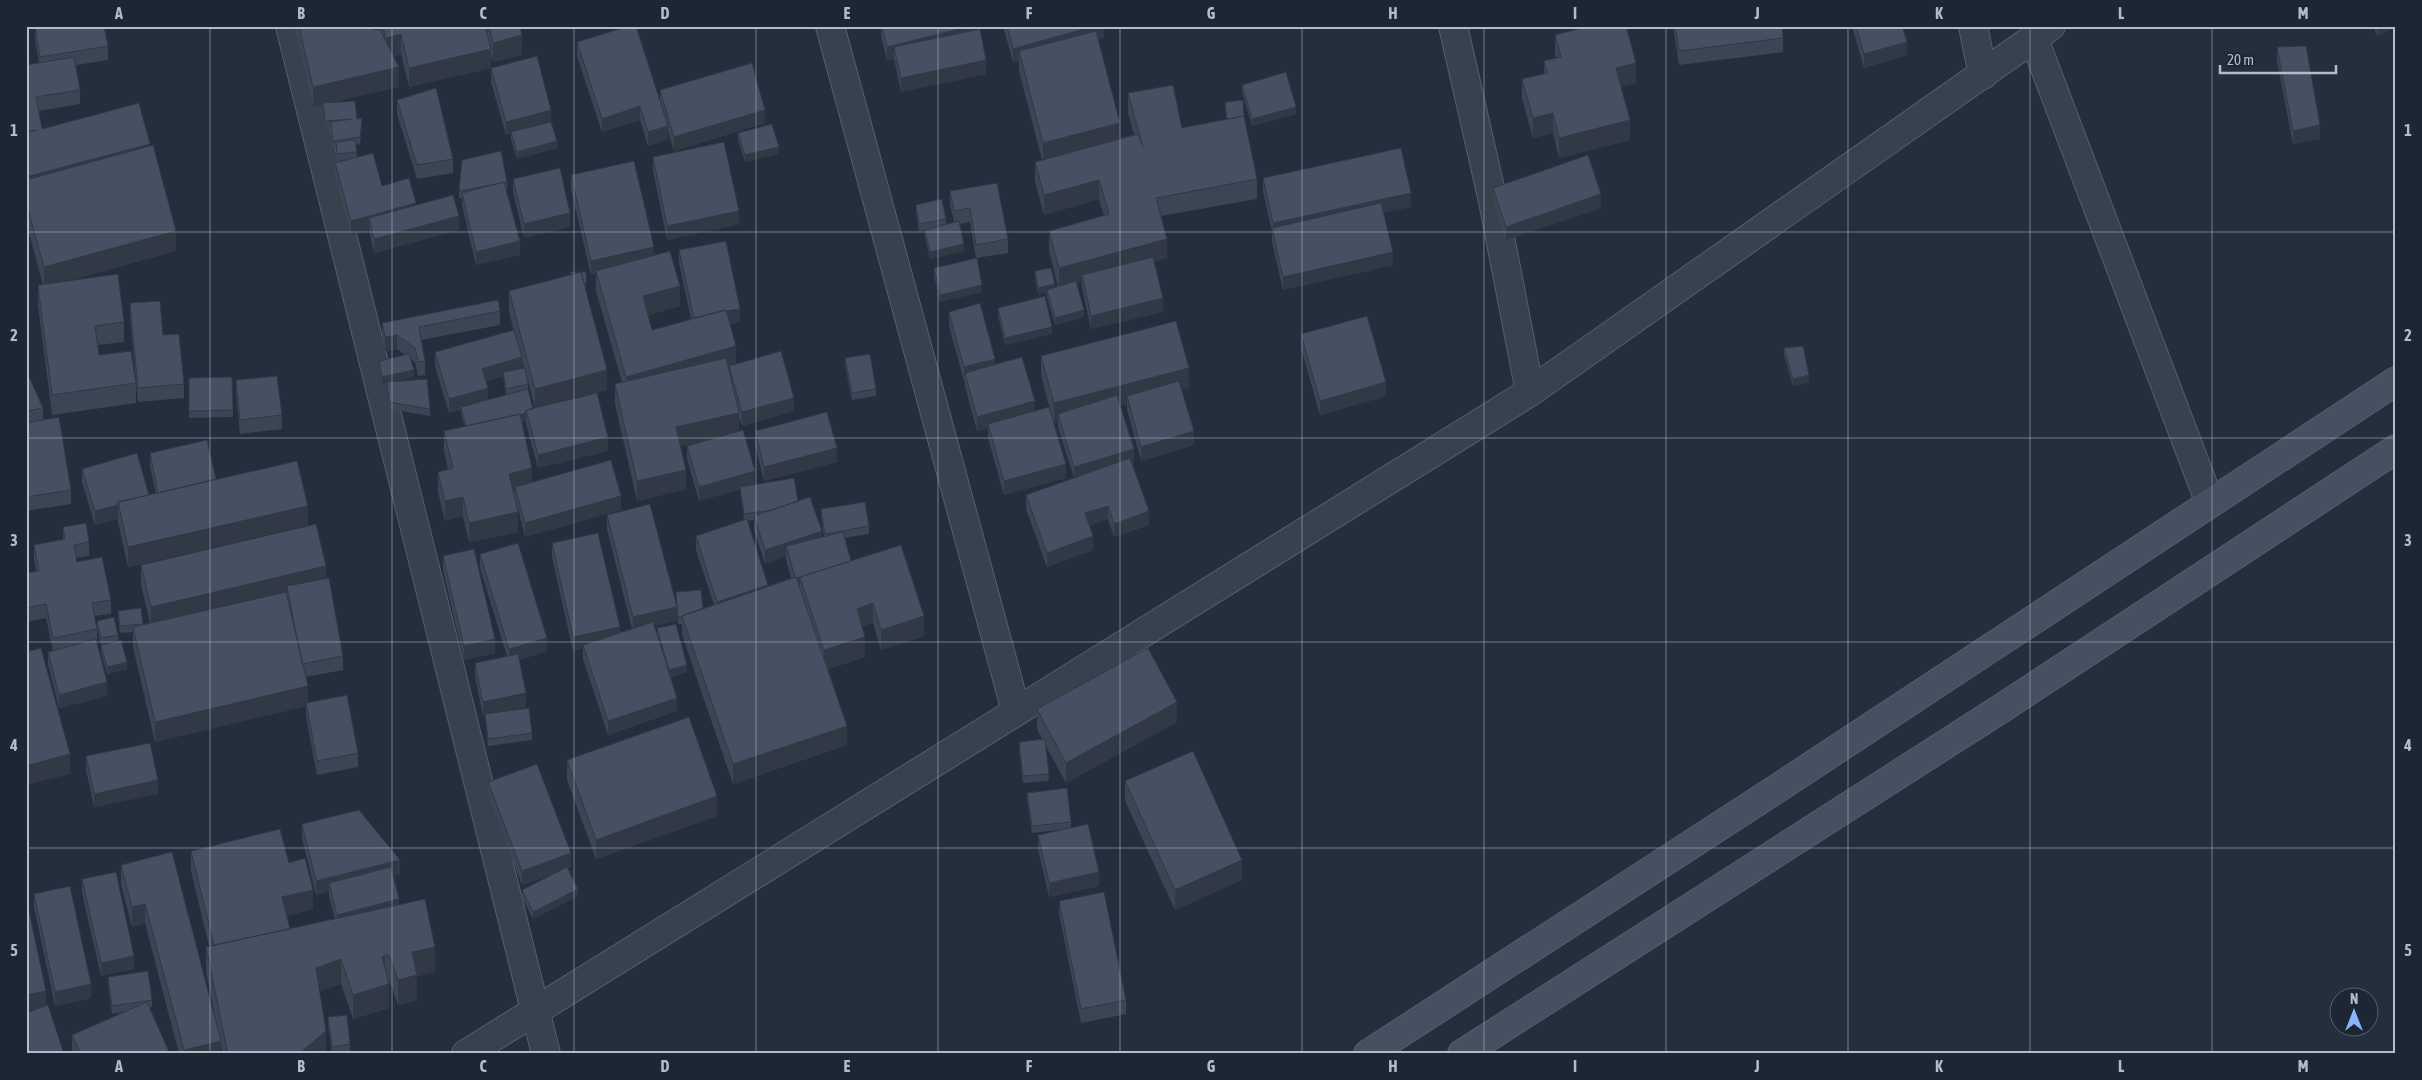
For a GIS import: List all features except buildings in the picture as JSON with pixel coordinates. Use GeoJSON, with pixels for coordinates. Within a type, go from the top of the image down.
{"type":"FeatureCollection","features":[{"type":"Feature","properties":{"kind":"main road"},"geometry":{"type":"LineString","coordinates":[[1368,1054],[1781,786],[2396,381]]}},
{"type":"Feature","properties":{"kind":"main road"},"geometry":{"type":"LineString","coordinates":[[1462,1054],[1994,713],[2396,449]]}},
{"type":"Feature","properties":{"kind":"street"},"geometry":{"type":"LineString","coordinates":[[290,26],[546,1054]]}},
{"type":"Feature","properties":{"kind":"street"},"geometry":{"type":"LineString","coordinates":[[830,26],[1016,712]]}},
{"type":"Feature","properties":{"kind":"street"},"geometry":{"type":"LineString","coordinates":[[1453,26],[1493,201],[1530,392]]}},
{"type":"Feature","properties":{"kind":"street"},"geometry":{"type":"LineString","coordinates":[[1973,26],[1983,75]]}},
{"type":"Feature","properties":{"kind":"street"},"geometry":{"type":"LineString","coordinates":[[466,1054],[1530,392],[2042,33],[2210,503]]}}]}
